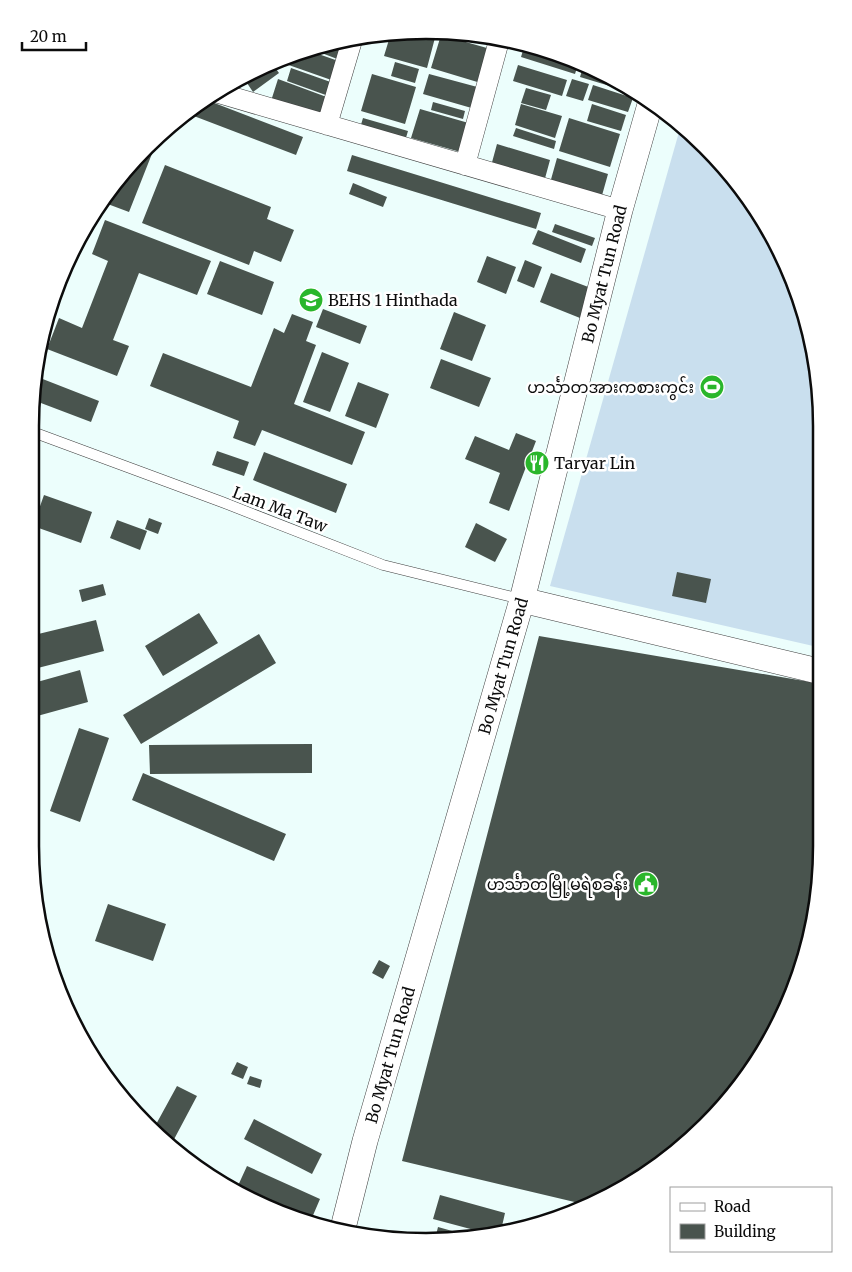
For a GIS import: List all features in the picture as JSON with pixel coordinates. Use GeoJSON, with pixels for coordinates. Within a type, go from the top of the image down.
{"type":"FeatureCollection","features":[{"type":"Feature","properties":{"kind":"street"},"geometry":{"type":"LineString","coordinates":[[465,165],[498,45]]}},
{"type":"Feature","properties":{"kind":"street"},"geometry":{"type":"LineString","coordinates":[[327,125],[351,46]]}},
{"type":"Feature","properties":{"kind":"street"},"geometry":{"type":"LineString","coordinates":[[225,95],[620,210]]}},
{"type":"Feature","properties":{"kind":"street","name":"Bo Myat Tun Road"},"geometry":{"type":"LineString","coordinates":[[344,1224],[365,1141],[522,600],[620,210],[649,109]]}},
{"type":"Feature","properties":{"kind":"street"},"geometry":{"type":"LineString","coordinates":[[522,600],[813,670]]}},
{"type":"Feature","properties":{"kind":"lane","name":"Lam Ma Taw"},"geometry":{"type":"LineString","coordinates":[[39,434],[222,502],[383,565],[522,600]]}},
{"type":"Feature","properties":{"kind":"shaded area","name":"ဟင်္သာတအားကစားကွင်း"},"geometry":{"type":"Polygon","coordinates":[[[679,133],[700,152],[717,171],[748,211],[761,232],[784,278],[800,326],[810,375],[812,401],[813,646],[550,586],[679,133]]]}},
{"type":"Feature","properties":{"kind":"building"},"geometry":{"type":"Polygon","coordinates":[[[435,39],[427,68],[384,56],[389,41],[435,39]]]}},
{"type":"Feature","properties":{"kind":"building"},"geometry":{"type":"Polygon","coordinates":[[[440,40],[462,41],[494,50],[484,84],[431,68],[440,40]]]}},
{"type":"Feature","properties":{"kind":"building"},"geometry":{"type":"Polygon","coordinates":[[[345,47],[340,60],[322,53],[345,47]]]}},
{"type":"Feature","properties":{"kind":"building"},"geometry":{"type":"Polygon","coordinates":[[[523,51],[576,69],[575,74],[521,57],[523,51]]]}},
{"type":"Feature","properties":{"kind":"building"},"geometry":{"type":"Polygon","coordinates":[[[319,54],[344,63],[337,82],[287,65],[319,54]]]}},
{"type":"Feature","properties":{"kind":"building"},"geometry":{"type":"Polygon","coordinates":[[[395,62],[419,69],[415,83],[391,76],[395,62]]]}},
{"type":"Feature","properties":{"kind":"building"},"geometry":{"type":"Polygon","coordinates":[[[518,65],[567,80],[562,96],[513,81],[518,65]]]}},
{"type":"Feature","properties":{"kind":"building"},"geometry":{"type":"Polygon","coordinates":[[[291,68],[339,85],[334,98],[287,81],[291,68]]]}},
{"type":"Feature","properties":{"kind":"building"},"geometry":{"type":"Polygon","coordinates":[[[276,69],[279,73],[253,92],[247,83],[276,69]]]}},
{"type":"Feature","properties":{"kind":"building"},"geometry":{"type":"Polygon","coordinates":[[[582,72],[611,86],[580,77],[582,72]]]}},
{"type":"Feature","properties":{"kind":"building"},"geometry":{"type":"Polygon","coordinates":[[[372,74],[416,87],[405,124],[361,111],[372,74]]]}},
{"type":"Feature","properties":{"kind":"building"},"geometry":{"type":"Polygon","coordinates":[[[429,74],[481,88],[475,109],[423,94],[429,74]]]}},
{"type":"Feature","properties":{"kind":"building"},"geometry":{"type":"Polygon","coordinates":[[[278,79],[332,99],[324,120],[271,101],[278,79]]]}},
{"type":"Feature","properties":{"kind":"building"},"geometry":{"type":"Polygon","coordinates":[[[572,79],[589,84],[583,101],[566,96],[572,79]]]}},
{"type":"Feature","properties":{"kind":"building"},"geometry":{"type":"Polygon","coordinates":[[[593,85],[633,99],[628,112],[588,100],[593,85]]]}},
{"type":"Feature","properties":{"kind":"building"},"geometry":{"type":"Polygon","coordinates":[[[526,88],[551,95],[546,110],[521,103],[526,88]]]}},
{"type":"Feature","properties":{"kind":"building"},"geometry":{"type":"Polygon","coordinates":[[[433,102],[465,111],[463,119],[431,110],[433,102]]]}},
{"type":"Feature","properties":{"kind":"building"},"geometry":{"type":"Polygon","coordinates":[[[213,103],[303,137],[296,155],[194,116],[213,103]]]}},
{"type":"Feature","properties":{"kind":"building"},"geometry":{"type":"Polygon","coordinates":[[[521,104],[562,116],[555,138],[515,125],[521,104]]]}},
{"type":"Feature","properties":{"kind":"building"},"geometry":{"type":"Polygon","coordinates":[[[592,104],[626,115],[621,131],[587,121],[592,104]]]}},
{"type":"Feature","properties":{"kind":"building"},"geometry":{"type":"Polygon","coordinates":[[[420,109],[472,124],[464,153],[411,138],[420,109]]]}},
{"type":"Feature","properties":{"kind":"building"},"geometry":{"type":"Polygon","coordinates":[[[363,118],[408,131],[405,141],[360,128],[363,118]]]}},
{"type":"Feature","properties":{"kind":"building"},"geometry":{"type":"Polygon","coordinates":[[[569,118],[620,134],[610,167],[559,151],[569,118]]]}},
{"type":"Feature","properties":{"kind":"building"},"geometry":{"type":"Polygon","coordinates":[[[516,128],[556,141],[554,149],[513,136],[516,128]]]}},
{"type":"Feature","properties":{"kind":"building"},"geometry":{"type":"Polygon","coordinates":[[[497,144],[550,160],[544,182],[491,166],[497,144]]]}},
{"type":"Feature","properties":{"kind":"building"},"geometry":{"type":"Polygon","coordinates":[[[153,151],[129,212],[109,204],[153,151]]]}},
{"type":"Feature","properties":{"kind":"building"},"geometry":{"type":"Polygon","coordinates":[[[352,155],[541,213],[536,229],[347,171],[352,155]]]}},
{"type":"Feature","properties":{"kind":"building"},"geometry":{"type":"Polygon","coordinates":[[[557,158],[608,174],[601,199],[550,183],[557,158]]]}},
{"type":"Feature","properties":{"kind":"building"},"geometry":{"type":"Polygon","coordinates":[[[165,165],[271,207],[267,219],[294,230],[281,262],[254,251],[249,265],[142,223],[165,165]]]}},
{"type":"Feature","properties":{"kind":"building"},"geometry":{"type":"Polygon","coordinates":[[[353,183],[387,197],[383,207],[349,194],[353,183]]]}},
{"type":"Feature","properties":{"kind":"building"},"geometry":{"type":"Polygon","coordinates":[[[105,220],[211,261],[197,295],[139,273],[113,340],[129,346],[117,376],[47,349],[59,318],[82,328],[108,261],[92,254],[105,220]]]}},
{"type":"Feature","properties":{"kind":"building"},"geometry":{"type":"Polygon","coordinates":[[[555,224],[595,238],[592,246],[552,232],[555,224]]]}},
{"type":"Feature","properties":{"kind":"building"},"geometry":{"type":"Polygon","coordinates":[[[538,230],[586,249],[581,263],[532,244],[538,230]]]}},
{"type":"Feature","properties":{"kind":"building"},"geometry":{"type":"Polygon","coordinates":[[[487,256],[516,267],[506,294],[477,282],[487,256]]]}},
{"type":"Feature","properties":{"kind":"building"},"geometry":{"type":"Polygon","coordinates":[[[525,260],[542,267],[534,288],[517,281],[525,260]]]}},
{"type":"Feature","properties":{"kind":"building"},"geometry":{"type":"Polygon","coordinates":[[[220,261],[274,282],[262,315],[207,294],[220,261]]]}},
{"type":"Feature","properties":{"kind":"building"},"geometry":{"type":"Polygon","coordinates":[[[551,273],[591,288],[580,318],[540,302],[551,273]]]}},
{"type":"Feature","properties":{"kind":"building"},"geometry":{"type":"Polygon","coordinates":[[[323,309],[367,326],[360,344],[316,327],[323,309]]]}},
{"type":"Feature","properties":{"kind":"building"},"geometry":{"type":"Polygon","coordinates":[[[454,312],[486,325],[472,361],[440,349],[454,312]]]}},
{"type":"Feature","properties":{"kind":"building"},"geometry":{"type":"Polygon","coordinates":[[[292,314],[313,322],[306,341],[316,345],[294,404],[365,432],[352,465],[262,430],[255,446],[233,438],[239,421],[150,386],[163,353],[251,387],[274,328],[284,333],[292,314]]]}},
{"type":"Feature","properties":{"kind":"building"},"geometry":{"type":"Polygon","coordinates":[[[322,352],[349,363],[330,412],[303,402],[322,352]]]}},
{"type":"Feature","properties":{"kind":"building"},"geometry":{"type":"Polygon","coordinates":[[[441,359],[491,378],[479,407],[430,388],[441,359]]]}},
{"type":"Feature","properties":{"kind":"building"},"geometry":{"type":"Polygon","coordinates":[[[42,379],[99,401],[91,422],[40,403],[42,379]]]}},
{"type":"Feature","properties":{"kind":"building"},"geometry":{"type":"Polygon","coordinates":[[[358,382],[389,394],[376,428],[345,416],[358,382]]]}},
{"type":"Feature","properties":{"kind":"building"},"geometry":{"type":"Polygon","coordinates":[[[516,433],[536,441],[509,511],[489,503],[500,473],[465,459],[475,436],[509,450],[516,433]]]}},
{"type":"Feature","properties":{"kind":"building"},"geometry":{"type":"Polygon","coordinates":[[[217,451],[249,462],[244,476],[212,465],[217,451]]]}},
{"type":"Feature","properties":{"kind":"building"},"geometry":{"type":"Polygon","coordinates":[[[264,452],[347,484],[336,513],[253,480],[264,452]]]}},
{"type":"Feature","properties":{"kind":"building"},"geometry":{"type":"Polygon","coordinates":[[[44,495],[92,512],[81,543],[39,528],[39,509],[44,495]]]}},
{"type":"Feature","properties":{"kind":"building"},"geometry":{"type":"Polygon","coordinates":[[[149,518],[162,523],[158,534],[145,529],[149,518]]]}},
{"type":"Feature","properties":{"kind":"building"},"geometry":{"type":"Polygon","coordinates":[[[117,520],[147,531],[140,550],[110,538],[117,520]]]}},
{"type":"Feature","properties":{"kind":"building"},"geometry":{"type":"Polygon","coordinates":[[[476,523],[507,539],[495,562],[465,547],[476,523]]]}},
{"type":"Feature","properties":{"kind":"building"},"geometry":{"type":"Polygon","coordinates":[[[677,572],[711,579],[706,603],[672,596],[677,572]]]}},
{"type":"Feature","properties":{"kind":"building"},"geometry":{"type":"Polygon","coordinates":[[[103,584],[106,595],[82,602],[79,590],[103,584]]]}},
{"type":"Feature","properties":{"kind":"building"},"geometry":{"type":"Polygon","coordinates":[[[199,613],[218,643],[163,676],[145,646],[199,613]]]}},
{"type":"Feature","properties":{"kind":"building"},"geometry":{"type":"Polygon","coordinates":[[[96,620],[104,651],[39,668],[39,634],[96,620]]]}},
{"type":"Feature","properties":{"kind":"building"},"geometry":{"type":"Polygon","coordinates":[[[259,634],[276,663],[141,744],[123,715],[259,634]]]}},
{"type":"Feature","properties":{"kind":"building","name":"ဟင်္သာတမြို့မရဲစခန်း"},"geometry":{"type":"Polygon","coordinates":[[[539,636],[813,682],[813,846],[810,897],[806,922],[793,970],[773,1017],[748,1061],[717,1101],[700,1120],[662,1153],[620,1181],[577,1203],[402,1161],[539,636]]]}},
{"type":"Feature","properties":{"kind":"building"},"geometry":{"type":"Polygon","coordinates":[[[80,670],[88,702],[39,716],[39,681],[80,670]]]}},
{"type":"Feature","properties":{"kind":"building"},"geometry":{"type":"Polygon","coordinates":[[[79,728],[109,738],[80,822],[50,811],[79,728]]]}},
{"type":"Feature","properties":{"kind":"building"},"geometry":{"type":"Polygon","coordinates":[[[312,744],[312,773],[150,774],[149,745],[312,744]]]}},
{"type":"Feature","properties":{"kind":"building"},"geometry":{"type":"Polygon","coordinates":[[[143,773],[286,834],[274,861],[132,800],[143,773]]]}},
{"type":"Feature","properties":{"kind":"building"},"geometry":{"type":"Polygon","coordinates":[[[108,904],[166,924],[153,961],[95,941],[108,904]]]}},
{"type":"Feature","properties":{"kind":"building"},"geometry":{"type":"Polygon","coordinates":[[[379,960],[390,966],[383,979],[372,973],[379,960]]]}},
{"type":"Feature","properties":{"kind":"building"},"geometry":{"type":"Polygon","coordinates":[[[237,1062],[248,1067],[243,1079],[231,1074],[237,1062]]]}},
{"type":"Feature","properties":{"kind":"building"},"geometry":{"type":"Polygon","coordinates":[[[250,1076],[262,1080],[260,1088],[247,1084],[250,1076]]]}},
{"type":"Feature","properties":{"kind":"building"},"geometry":{"type":"Polygon","coordinates":[[[177,1086],[197,1096],[174,1139],[156,1124],[177,1086]]]}},
{"type":"Feature","properties":{"kind":"building"},"geometry":{"type":"Polygon","coordinates":[[[254,1119],[322,1154],[312,1174],[244,1139],[254,1119]]]}},
{"type":"Feature","properties":{"kind":"building"},"geometry":{"type":"Polygon","coordinates":[[[247,1166],[320,1199],[313,1216],[278,1204],[239,1184],[247,1166]]]}},
{"type":"Feature","properties":{"kind":"building"},"geometry":{"type":"Polygon","coordinates":[[[440,1195],[505,1213],[502,1226],[477,1230],[433,1219],[440,1195]]]}},
{"type":"Feature","properties":{"kind":"building"},"geometry":{"type":"Polygon","coordinates":[[[438,1227],[455,1232],[451,1232],[437,1233],[438,1227]]]}},
{"type":"Feature","properties":{"kind":"place","name":"BEHS 1 Hinthada"},"geometry":{"type":"Point","coordinates":[311,300]}},
{"type":"Feature","properties":{"kind":"place","name":"ဟင်္သာတအားကစားကွင်း"},"geometry":{"type":"Point","coordinates":[712,387]}},
{"type":"Feature","properties":{"kind":"place","name":"Taryar Lin"},"geometry":{"type":"Point","coordinates":[537,463]}},
{"type":"Feature","properties":{"kind":"place","name":"ဟင်္သာတမြို့မရဲစခန်း"},"geometry":{"type":"Point","coordinates":[646,884]}}]}
